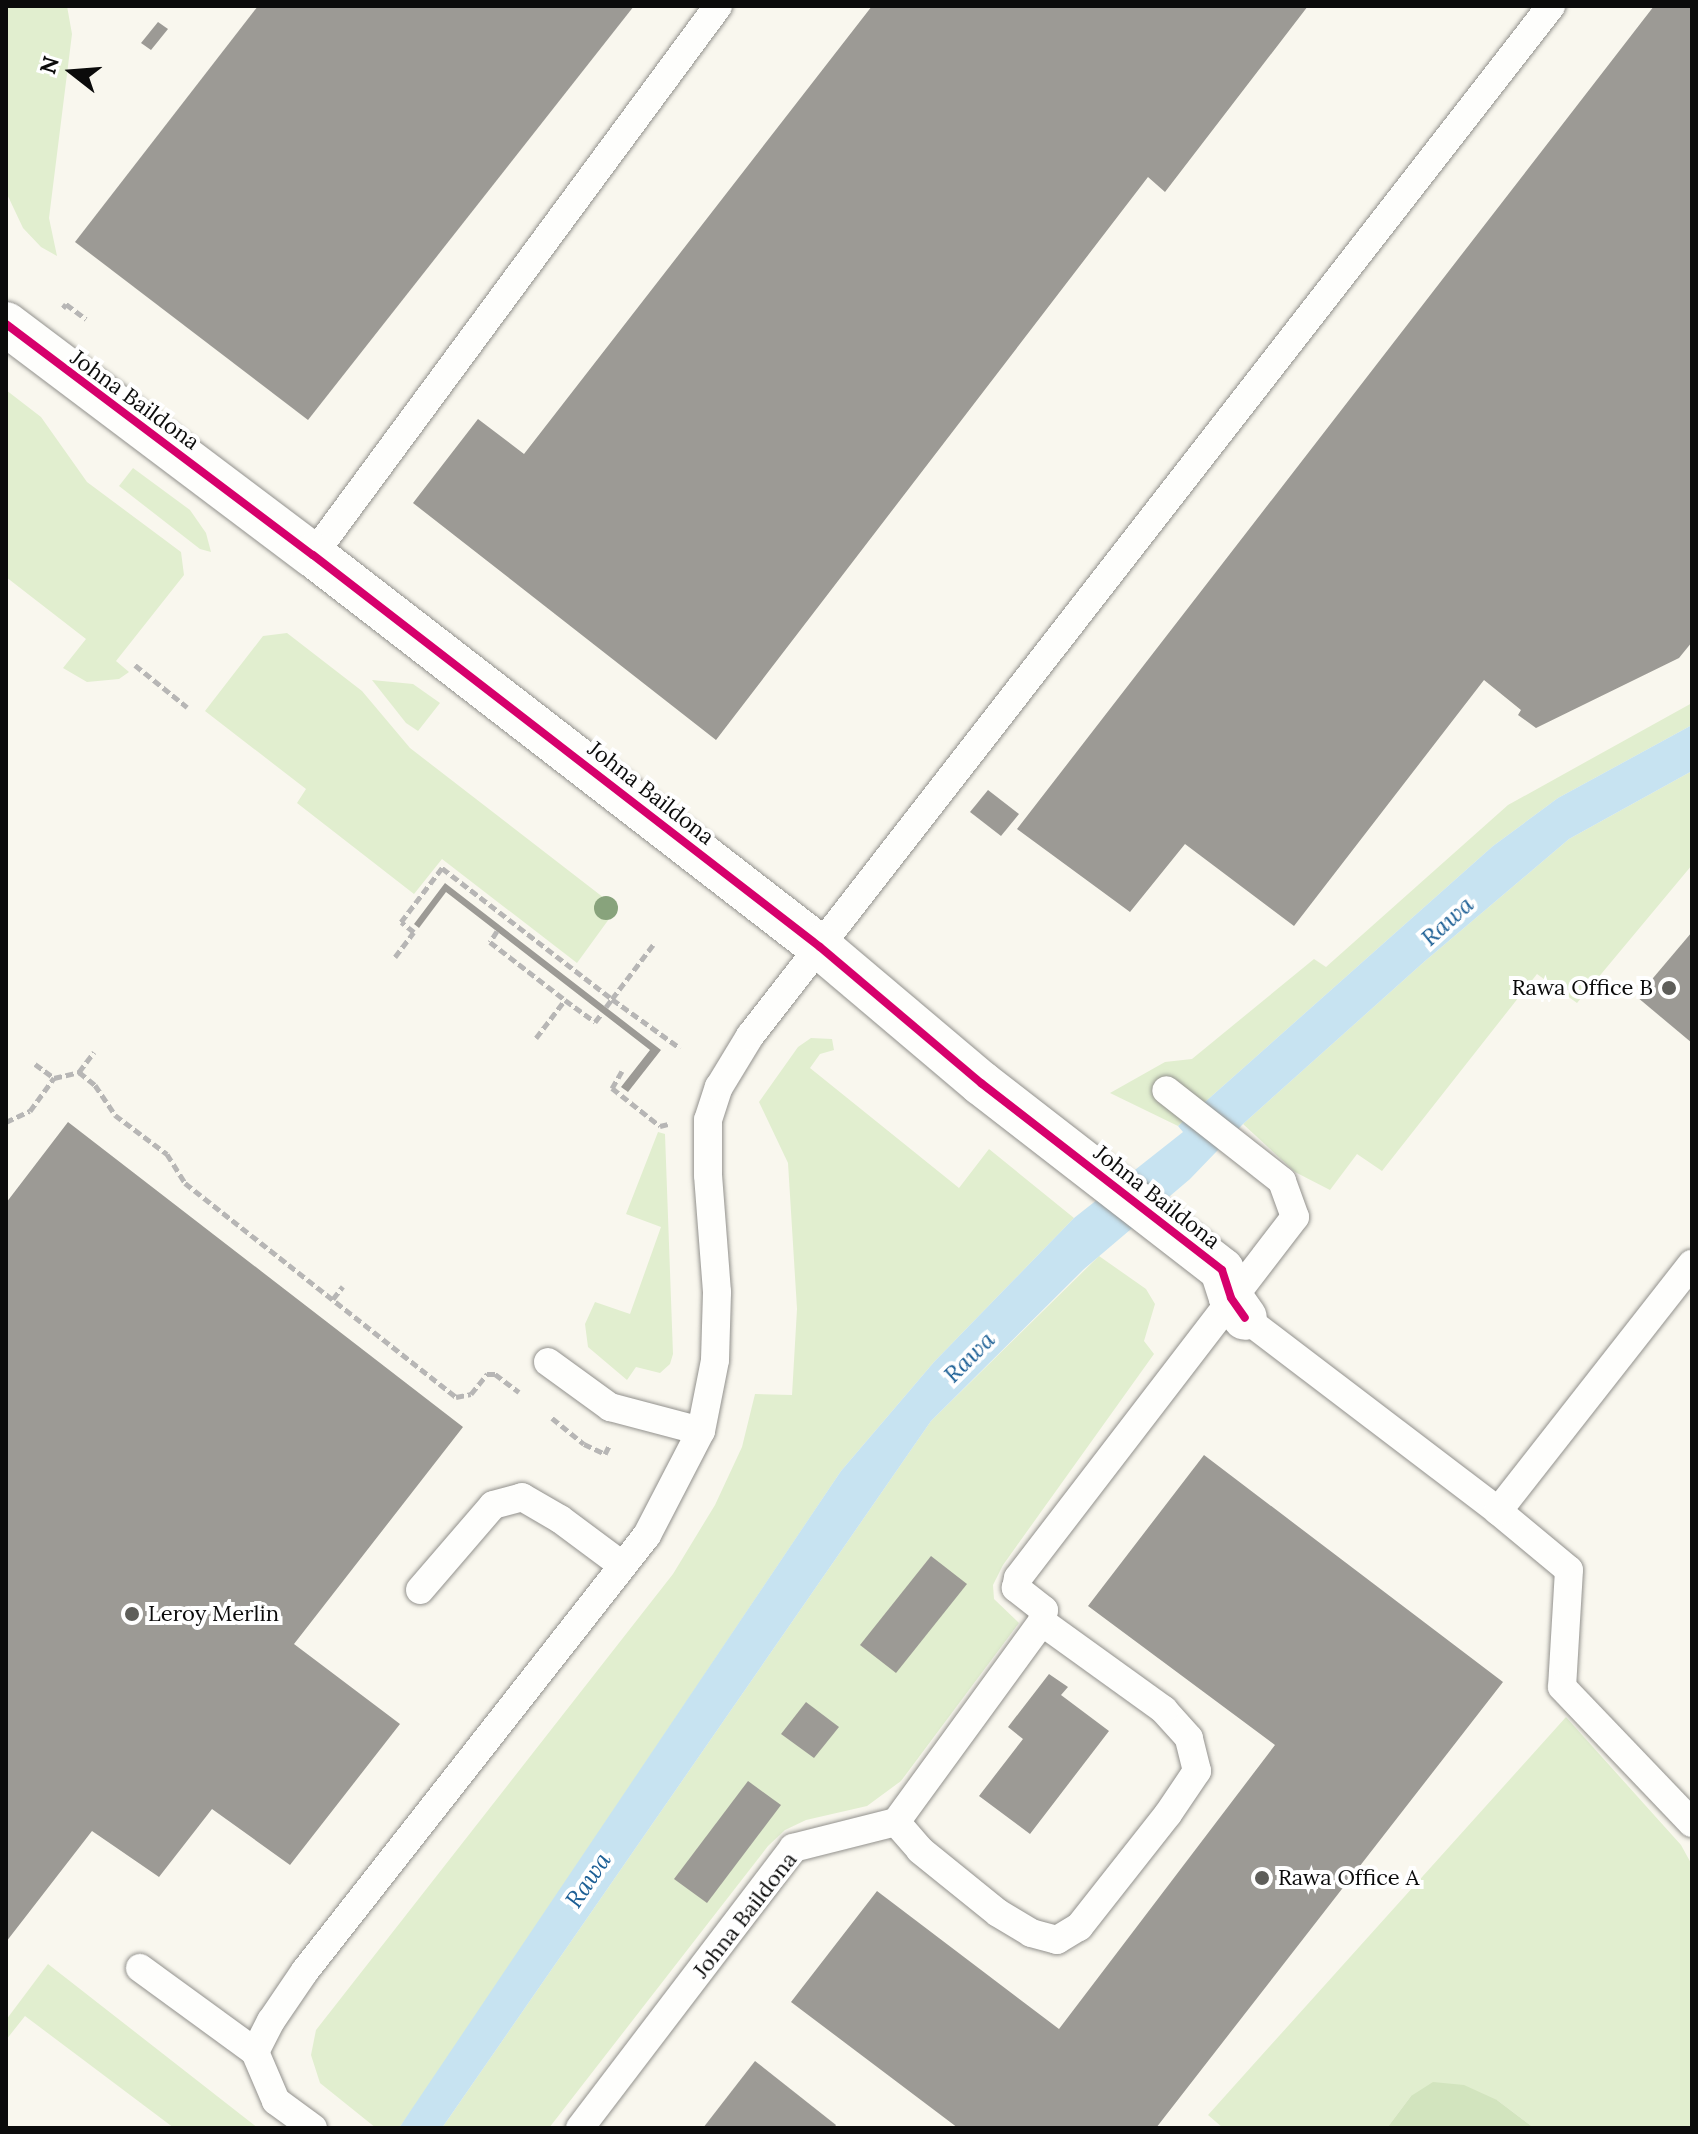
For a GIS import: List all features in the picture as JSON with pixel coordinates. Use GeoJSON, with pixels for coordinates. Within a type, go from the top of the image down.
{"type":"FeatureCollection","features":[{"type":"Feature","properties":{"kind":"street","name":"Johna Baildona"},"geometry":{"type":"LineString","coordinates":[[6,324],[313,555],[820,947],[981,1083],[1222,1270],[1238,1308]]}},
{"type":"Feature","properties":{"kind":"lane"},"geometry":{"type":"LineString","coordinates":[[313,555],[718,6]]}},
{"type":"Feature","properties":{"kind":"lane"},"geometry":{"type":"LineString","coordinates":[[255,2052],[305,1971],[647,1535],[701,1431],[707,1413],[715,1360],[717,1292],[708,1175],[708,1120],[719,1087],[750,1036],[1551,6]]}},
{"type":"Feature","properties":{"kind":"lane"},"geometry":{"type":"LineString","coordinates":[[1042,1622],[1164,1710],[1189,1738],[1197,1771],[1168,1814],[1079,1927],[1057,1940],[1031,1933],[998,1913],[920,1850],[896,1822],[1042,1622],[1044,1610],[1016,1588],[1018,1578],[1238,1308],[1295,1217],[1282,1181],[1166,1090]]}},
{"type":"Feature","properties":{"kind":"lane"},"geometry":{"type":"LineString","coordinates":[[1498,1511],[1692,1264]]}},
{"type":"Feature","properties":{"kind":"lane"},"geometry":{"type":"LineString","coordinates":[[1238,1308],[1569,1570],[1562,1687],[1692,1823]]}},
{"type":"Feature","properties":{"kind":"lane"},"geometry":{"type":"LineString","coordinates":[[548,1362],[610,1407],[701,1431]]}},
{"type":"Feature","properties":{"kind":"lane"},"geometry":{"type":"LineString","coordinates":[[420,1590],[493,1505],[522,1497],[560,1519],[622,1565]]}},
{"type":"Feature","properties":{"kind":"lane","name":"Johna Baildona"},"geometry":{"type":"LineString","coordinates":[[580,2128],[793,1848],[896,1822]]}},
{"type":"Feature","properties":{"kind":"lane"},"geometry":{"type":"LineString","coordinates":[[140,1968],[255,2052],[276,2101],[313,2128]]}},
{"type":"Feature","properties":{"kind":"path"},"geometry":{"type":"LineString","coordinates":[[135,665],[187,707]]}},
{"type":"Feature","properties":{"kind":"path"},"geometry":{"type":"LineString","coordinates":[[395,957],[414,932],[401,922],[442,868],[680,1048]]}},
{"type":"Feature","properties":{"kind":"path"},"geometry":{"type":"LineString","coordinates":[[507,919],[490,942],[595,1022],[653,945]]}},
{"type":"Feature","properties":{"kind":"path"},"geometry":{"type":"LineString","coordinates":[[536,1038],[565,1000]]}},
{"type":"Feature","properties":{"kind":"path"},"geometry":{"type":"LineString","coordinates":[[6,1122],[30,1111],[54,1078],[79,1072],[94,1052]]}},
{"type":"Feature","properties":{"kind":"path"},"geometry":{"type":"LineString","coordinates":[[35,1064],[54,1078]]}},
{"type":"Feature","properties":{"kind":"path"},"geometry":{"type":"LineString","coordinates":[[622,1071],[612,1088],[660,1126],[668,1124]]}},
{"type":"Feature","properties":{"kind":"path"},"geometry":{"type":"LineString","coordinates":[[79,1072],[95,1085],[115,1115],[167,1154],[185,1183],[456,1397],[471,1394],[487,1374],[495,1374],[528,1400]]}},
{"type":"Feature","properties":{"kind":"path"},"geometry":{"type":"LineString","coordinates":[[333,1299],[343,1286]]}},
{"type":"Feature","properties":{"kind":"path"},"geometry":{"type":"LineString","coordinates":[[539,1409],[584,1444],[605,1454],[612,1442]]}},
{"type":"Feature","properties":{"kind":"green space"},"geometry":{"type":"Polygon","coordinates":[[[6,6],[67,6],[72,34],[49,218],[57,256],[41,247],[23,228],[6,192],[6,6]]]}},
{"type":"Feature","properties":{"kind":"green space"},"geometry":{"type":"Polygon","coordinates":[[[6,390],[41,417],[87,482],[181,552],[184,575],[116,661],[129,672],[119,679],[87,682],[63,668],[86,639],[6,577],[6,390]]]}},
{"type":"Feature","properties":{"kind":"green space"},"geometry":{"type":"Polygon","coordinates":[[[133,468],[190,510],[206,533],[211,552],[200,549],[119,486],[133,468]]]}},
{"type":"Feature","properties":{"kind":"green space"},"geometry":{"type":"Polygon","coordinates":[[[287,633],[362,691],[410,748],[617,908],[577,963],[442,859],[414,894],[297,803],[306,789],[205,711],[263,636],[287,633]]]}},
{"type":"Feature","properties":{"kind":"green space"},"geometry":{"type":"Polygon","coordinates":[[[372,680],[413,684],[440,703],[418,731],[406,723],[372,680]]]}},
{"type":"Feature","properties":{"kind":"green space"},"geometry":{"type":"Polygon","coordinates":[[[1692,703],[1692,725],[1558,798],[1493,846],[1178,1126],[1110,1093],[1165,1062],[1192,1059],[1314,959],[1326,967],[1508,805],[1692,703]]]}},
{"type":"Feature","properties":{"kind":"green space"},"geometry":{"type":"Polygon","coordinates":[[[1692,771],[1692,865],[1577,1003],[1537,974],[1382,1171],[1357,1154],[1330,1190],[1295,1172],[1243,1124],[1425,961],[1569,839],[1692,771]]]}},
{"type":"Feature","properties":{"kind":"green space"},"geometry":{"type":"Polygon","coordinates":[[[811,1038],[832,1039],[834,1050],[820,1054],[810,1068],[959,1188],[989,1149],[1074,1218],[934,1362],[841,1471],[424,2093],[399,2128],[376,2128],[320,2083],[311,2055],[316,2030],[673,1574],[715,1505],[742,1447],[755,1394],[792,1395],[797,1309],[788,1163],[759,1102],[798,1047],[811,1038]]]}},
{"type":"Feature","properties":{"kind":"green space"},"geometry":{"type":"Polygon","coordinates":[[[658,1132],[665,1134],[673,1354],[670,1364],[660,1373],[636,1367],[627,1380],[588,1347],[585,1324],[595,1302],[630,1314],[661,1227],[626,1214],[658,1132]]]}},
{"type":"Feature","properties":{"kind":"green space"},"geometry":{"type":"Polygon","coordinates":[[[1099,1256],[1146,1289],[1155,1304],[1144,1341],[1154,1354],[1003,1565],[993,1585],[994,1599],[1019,1623],[901,1781],[867,1806],[806,1820],[785,1830],[768,1846],[549,2128],[442,2128],[931,1421],[1099,1256]]]}},
{"type":"Feature","properties":{"kind":"green space"},"geometry":{"type":"Polygon","coordinates":[[[1566,1717],[1681,1845],[1692,1865],[1692,2128],[1534,2128],[1497,2100],[1411,2096],[1387,2128],[1223,2128],[1208,2115],[1566,1717]]]}},
{"type":"Feature","properties":{"kind":"green space"},"geometry":{"type":"Polygon","coordinates":[[[48,1964],[258,2128],[174,2128],[25,2016],[6,2040],[6,2020],[48,1964]]]}},
{"type":"Feature","properties":{"kind":"green space"},"geometry":{"type":"Polygon","coordinates":[[[1433,2082],[1464,2085],[1497,2100],[1534,2128],[1387,2128],[1411,2096],[1433,2082]]]}},
{"type":"Feature","properties":{"kind":"water","name":"Rawa"},"geometry":{"type":"Polygon","coordinates":[[[1692,725],[1692,771],[1569,839],[1425,961],[1243,1124],[1190,1179],[1084,1269],[931,1421],[442,2128],[399,2128],[841,1471],[934,1362],[1074,1218],[1183,1132],[1178,1126],[1493,846],[1558,798],[1692,725]]]}},
{"type":"Feature","properties":{"kind":"building"},"geometry":{"type":"Polygon","coordinates":[[[258,6],[634,6],[308,420],[75,242],[258,6]]]}},
{"type":"Feature","properties":{"kind":"building"},"geometry":{"type":"Polygon","coordinates":[[[872,6],[1308,6],[1165,192],[1148,177],[716,740],[413,503],[478,419],[524,454],[872,6]]]}},
{"type":"Feature","properties":{"kind":"building"},"geometry":{"type":"Polygon","coordinates":[[[1654,6],[1692,6],[1692,642],[1679,658],[1536,728],[1518,715],[1521,710],[1484,680],[1294,926],[1185,844],[1130,912],[1017,829],[1654,6]]]}},
{"type":"Feature","properties":{"kind":"building"},"geometry":{"type":"Polygon","coordinates":[[[158,22],[168,29],[151,50],[141,43],[158,22]]]}},
{"type":"Feature","properties":{"kind":"building"},"geometry":{"type":"Polygon","coordinates":[[[988,790],[1019,814],[1001,836],[970,812],[988,790]]]}},
{"type":"Feature","properties":{"kind":"building"},"geometry":{"type":"Polygon","coordinates":[[[445,883],[661,1050],[628,1092],[621,1087],[650,1050],[446,892],[419,928],[414,924],[445,883]]]}},
{"type":"Feature","properties":{"kind":"building","name":"Rawa Office B"},"geometry":{"type":"Polygon","coordinates":[[[1692,932],[1692,1043],[1637,997],[1692,932]]]}},
{"type":"Feature","properties":{"kind":"building","name":"Leroy Merlin"},"geometry":{"type":"Polygon","coordinates":[[[68,1122],[463,1427],[294,1644],[400,1724],[290,1865],[212,1809],[159,1877],[92,1831],[6,1942],[6,1203],[68,1122]]]}},
{"type":"Feature","properties":{"kind":"building","name":"Rawa Office A"},"geometry":{"type":"Polygon","coordinates":[[[1204,1455],[1503,1682],[1156,2128],[958,2128],[791,2002],[877,1891],[1059,2029],[1275,1745],[1088,1606],[1204,1455]]]}},
{"type":"Feature","properties":{"kind":"building"},"geometry":{"type":"Polygon","coordinates":[[[931,1556],[967,1584],[896,1673],[860,1645],[931,1556]]]}},
{"type":"Feature","properties":{"kind":"building"},"geometry":{"type":"Polygon","coordinates":[[[1049,1674],[1068,1687],[1061,1695],[1109,1731],[1030,1834],[979,1796],[1023,1739],[1008,1727],[1049,1674]]]}},
{"type":"Feature","properties":{"kind":"building"},"geometry":{"type":"Polygon","coordinates":[[[806,1702],[839,1727],[814,1758],[781,1734],[806,1702]]]}},
{"type":"Feature","properties":{"kind":"building"},"geometry":{"type":"Polygon","coordinates":[[[748,1781],[781,1805],[707,1903],[674,1879],[748,1781]]]}},
{"type":"Feature","properties":{"kind":"building"},"geometry":{"type":"Polygon","coordinates":[[[755,2061],[836,2125],[834,2128],[703,2128],[755,2061]]]}},
{"type":"Feature","properties":{"kind":"cycle path"},"geometry":{"type":"LineString","coordinates":[[6,324],[313,555],[820,947],[981,1083],[1222,1270],[1231,1298],[1245,1318]]}},
{"type":"Feature","properties":{"kind":"place","name":"Rawa Office B"},"geometry":{"type":"Point","coordinates":[1669,988]}},
{"type":"Feature","properties":{"kind":"place","name":"Leroy Merlin"},"geometry":{"type":"Point","coordinates":[132,1614]}},
{"type":"Feature","properties":{"kind":"place","name":"Rawa Office A"},"geometry":{"type":"Point","coordinates":[1262,1878]}}]}
